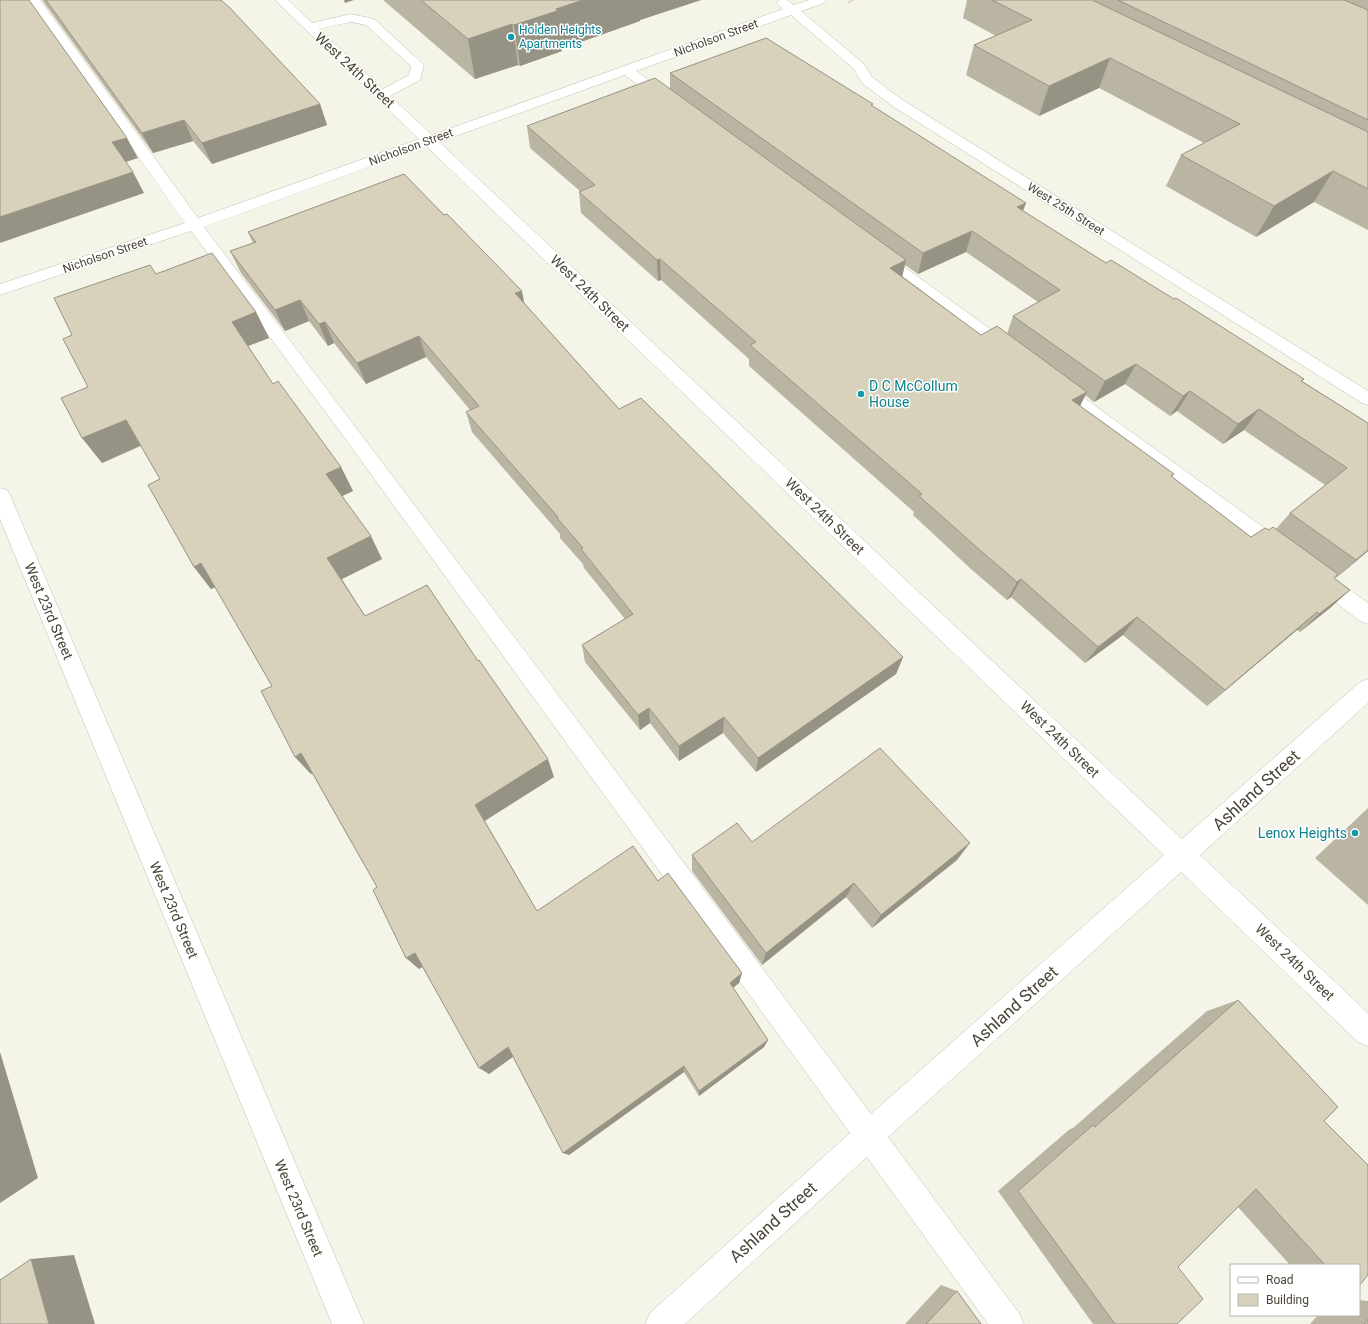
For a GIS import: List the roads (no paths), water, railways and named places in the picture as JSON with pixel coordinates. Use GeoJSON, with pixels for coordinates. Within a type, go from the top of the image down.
{"type":"FeatureCollection","features":[{"type":"Feature","properties":{"kind":"street"},"geometry":{"type":"LineString","coordinates":[[34,0],[194,225],[352,434],[1008,1324]]}},
{"type":"Feature","properties":{"kind":"street","name":"West 24th Street"},"geometry":{"type":"LineString","coordinates":[[281,0],[1368,1032]]}},
{"type":"Feature","properties":{"kind":"street","name":"West 25th Street"},"geometry":{"type":"LineString","coordinates":[[778,0],[793,10],[859,67],[867,80],[896,102],[1368,399]]}},
{"type":"Feature","properties":{"kind":"street","name":"Nicholson Street"},"geometry":{"type":"LineString","coordinates":[[0,290],[194,225],[820,0]]}},
{"type":"Feature","properties":{"kind":"street"},"geometry":{"type":"LineString","coordinates":[[310,27],[351,18],[370,22],[418,65],[415,77],[381,95]]}},
{"type":"Feature","properties":{"kind":"street"},"geometry":{"type":"LineString","coordinates":[[627,70],[682,111]]}},
{"type":"Feature","properties":{"kind":"street"},"geometry":{"type":"LineString","coordinates":[[868,248],[1022,361]]}},
{"type":"Feature","properties":{"kind":"street"},"geometry":{"type":"LineString","coordinates":[[1041,375],[1368,615]]}},
{"type":"Feature","properties":{"kind":"street","name":"West 23rd Street"},"geometry":{"type":"LineString","coordinates":[[0,495],[348,1324]]}},
{"type":"Feature","properties":{"kind":"street","name":"Ashland Street"},"geometry":{"type":"LineString","coordinates":[[661,1324],[869,1134],[1183,856],[1368,689]]}},
{"type":"Feature","properties":{"kind":"place","name":"Holden Heights Apartments"},"geometry":{"type":"Point","coordinates":[511,37]}},
{"type":"Feature","properties":{"kind":"place","name":"D C McCollum House"},"geometry":{"type":"Point","coordinates":[861,394]}},
{"type":"Feature","properties":{"kind":"place","name":"Lenox Heights"},"geometry":{"type":"Point","coordinates":[1355,833]}}]}
